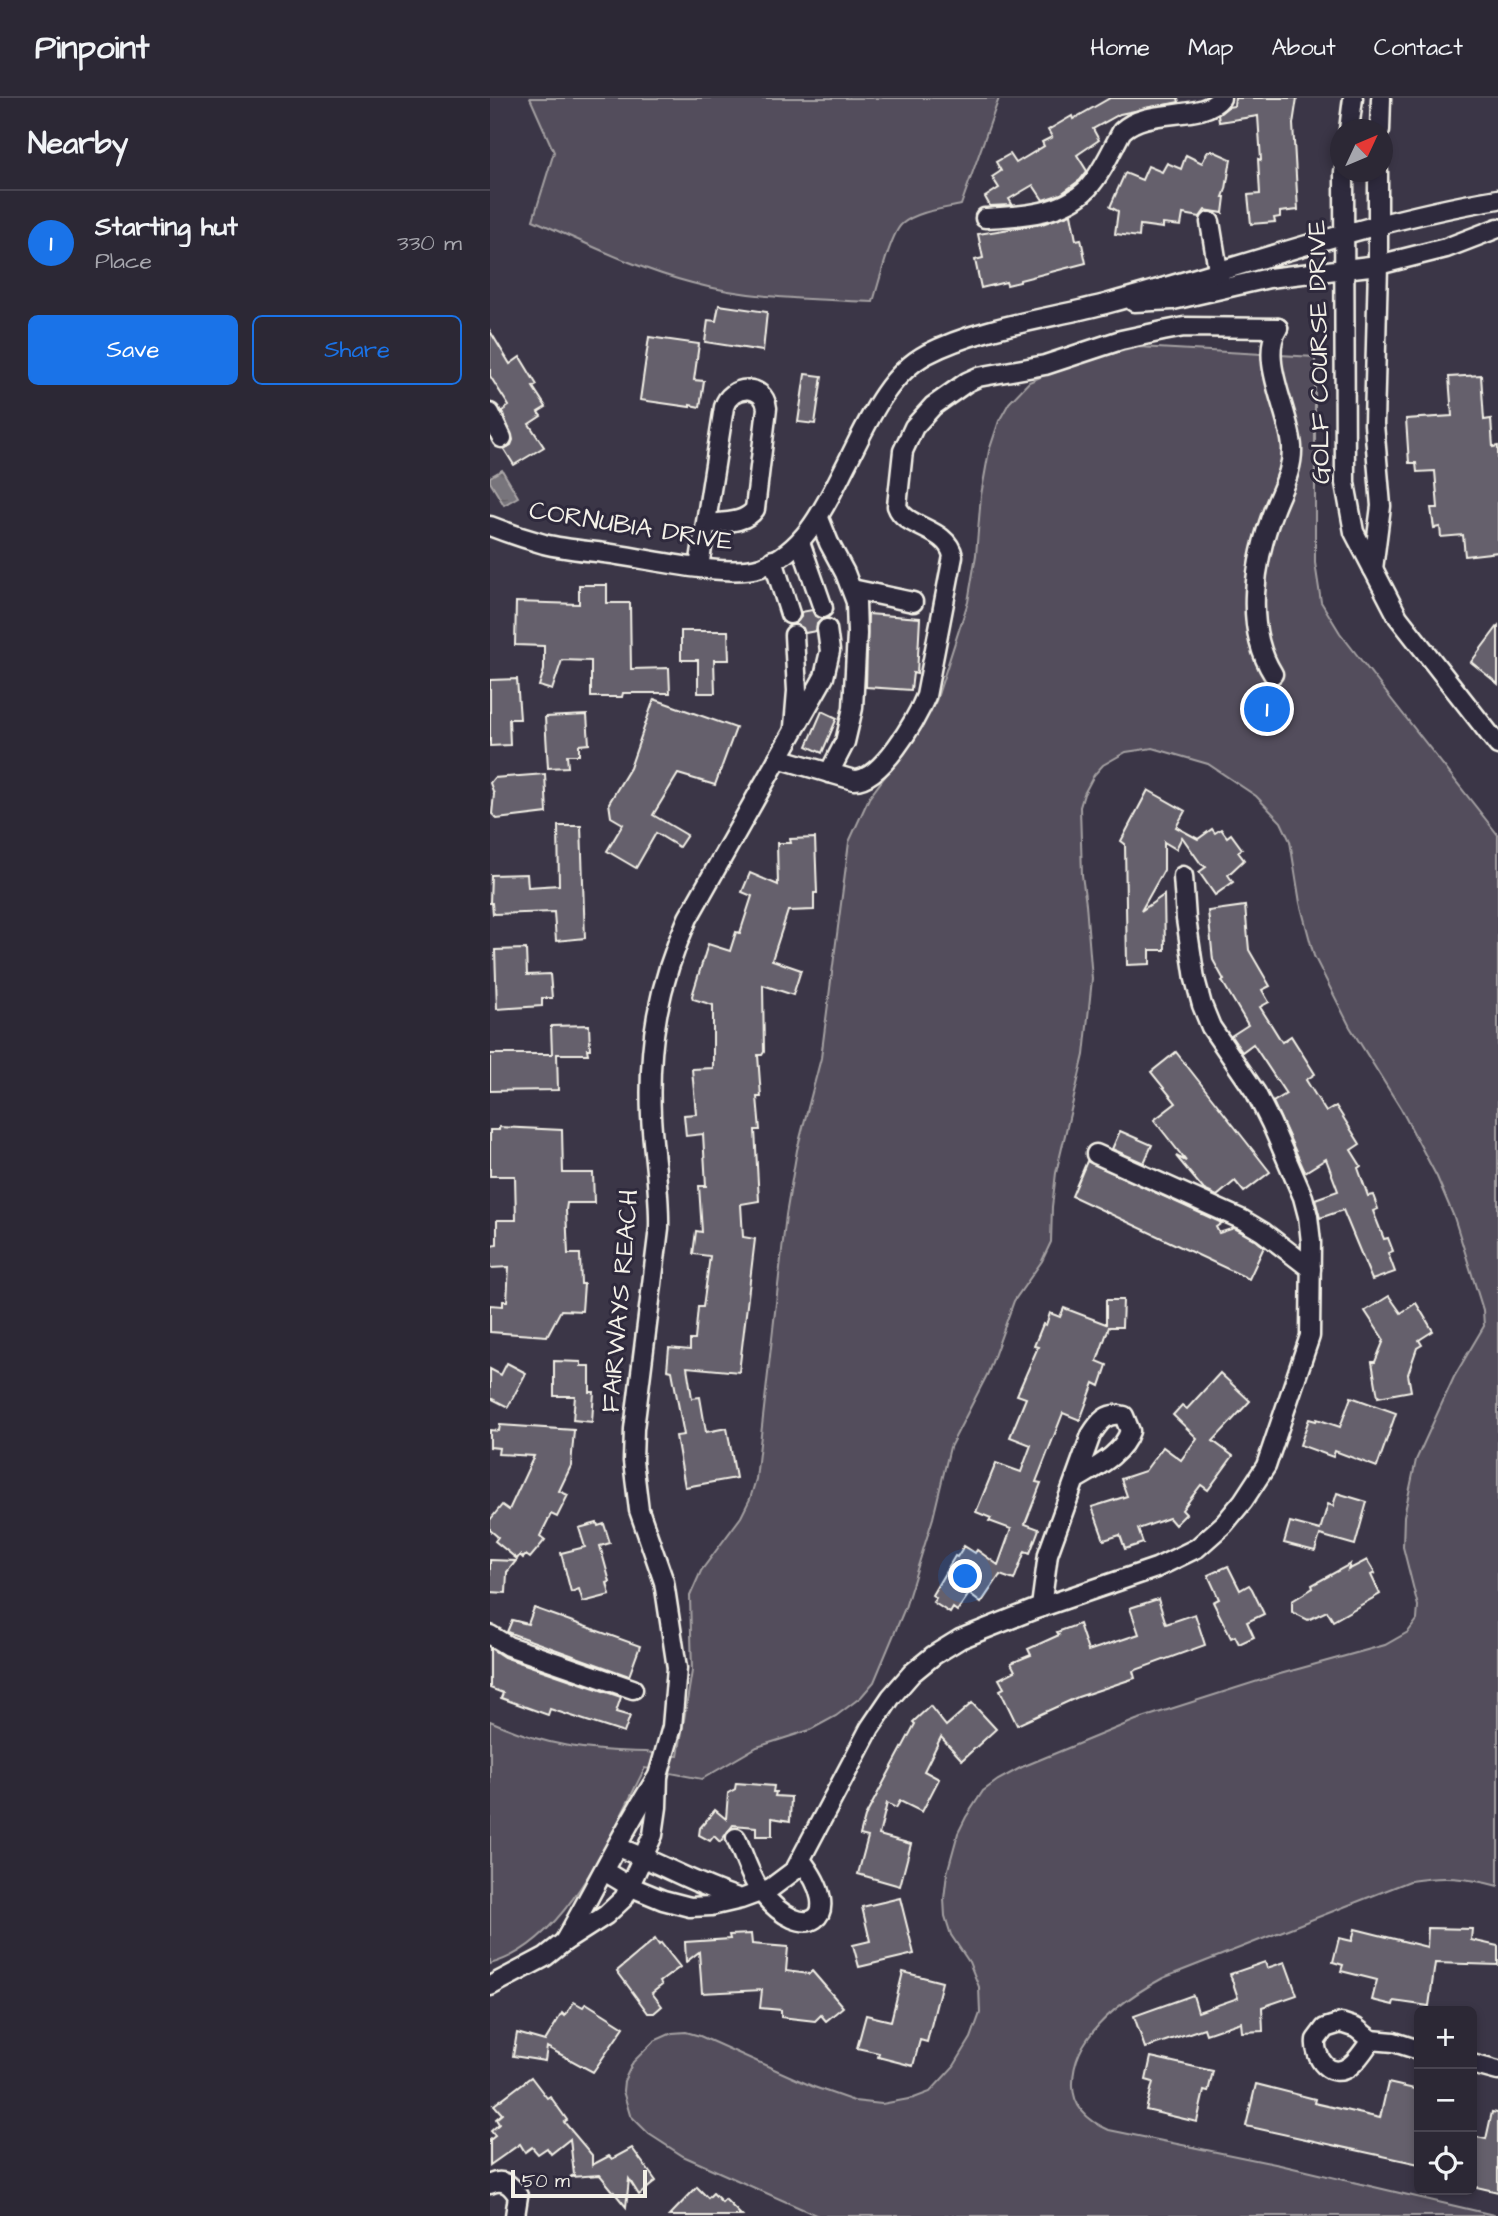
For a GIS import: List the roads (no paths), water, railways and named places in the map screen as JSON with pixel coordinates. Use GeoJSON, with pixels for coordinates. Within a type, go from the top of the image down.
{"type":"FeatureCollection","features":[{"type":"Feature","properties":{"kind":"street"},"geometry":{"type":"LineString","coordinates":[[985,218],[1024,216],[1053,209],[1088,188],[1127,126],[1147,117],[1201,110],[1221,98]]}},
{"type":"Feature","properties":{"kind":"street"},"geometry":{"type":"LineString","coordinates":[[1350,119],[1353,98]]}},
{"type":"Feature","properties":{"kind":"street"},"geometry":{"type":"LineString","coordinates":[[1380,119],[1381,98]]}},
{"type":"Feature","properties":{"kind":"street","name":"GOLF COURSE DRIVE"},"geometry":{"type":"LineString","coordinates":[[1344,182],[1345,483],[1354,531],[1398,617],[1498,745]]}},
{"type":"Feature","properties":{"kind":"street","name":"GOLF COURSE DRIVE"},"geometry":{"type":"LineString","coordinates":[[1373,569],[1381,506],[1374,424],[1378,182]]}},
{"type":"Feature","properties":{"kind":"street","name":"CORNUBIA DRIVE"},"geometry":{"type":"LineString","coordinates":[[490,526],[548,545],[699,567],[738,570],[759,567],[800,542],[819,518],[888,389],[914,363],[945,345],[1110,303],[1439,209],[1498,199]]}},
{"type":"Feature","properties":{"kind":"street"},"geometry":{"type":"LineString","coordinates":[[1210,222],[1221,289]]}},
{"type":"Feature","properties":{"kind":"street","name":"CORNUBIA DRIVE"},"geometry":{"type":"LineString","coordinates":[[1110,303],[1173,300],[1269,278],[1378,265],[1446,247],[1498,228]]}},
{"type":"Feature","properties":{"kind":"street"},"geometry":{"type":"LineString","coordinates":[[778,758],[854,780],[872,775],[914,720],[926,696],[954,556],[952,549],[942,538],[901,514],[897,506],[903,451],[914,427],[933,406],[953,390],[978,377],[1034,368],[1142,334],[1185,327],[1278,328],[1272,338],[1274,373],[1292,447],[1289,474],[1273,511],[1260,562],[1255,618],[1258,641],[1273,674]]}},
{"type":"Feature","properties":{"kind":"street"},"geometry":{"type":"LineString","coordinates":[[699,567],[726,400],[737,392],[752,389],[759,391],[767,408],[755,509],[742,520],[706,524]]}},
{"type":"Feature","properties":{"kind":"street"},"geometry":{"type":"LineString","coordinates":[[490,413],[502,438]]}},
{"type":"Feature","properties":{"kind":"street"},"geometry":{"type":"LineString","coordinates":[[819,518],[856,603],[853,708],[845,742],[829,773]]}},
{"type":"Feature","properties":{"kind":"street"},"geometry":{"type":"LineString","coordinates":[[800,542],[822,608]]}},
{"type":"Feature","properties":{"kind":"street"},"geometry":{"type":"LineString","coordinates":[[773,560],[790,614]]}},
{"type":"Feature","properties":{"kind":"street"},"geometry":{"type":"LineString","coordinates":[[852,589],[914,602]]}},
{"type":"Feature","properties":{"kind":"street","name":"FAIRWAYS REACH"},"geometry":{"type":"LineString","coordinates":[[490,1986],[545,1958],[564,1942],[606,1915],[624,1898],[653,1835],[658,1776],[672,1727],[676,1697],[676,1646],[664,1582],[639,1510],[633,1461],[634,1429],[659,1228],[650,1061],[661,990],[671,956],[688,918],[824,677],[830,651],[827,629]]}},
{"type":"Feature","properties":{"kind":"street","name":"FAIRWAYS REACH"},"geometry":{"type":"LineString","coordinates":[[794,635],[797,691],[794,730]]}},
{"type":"Feature","properties":{"kind":"street"},"geometry":{"type":"LineString","coordinates":[[604,1871],[629,1886],[663,1900],[690,1907],[711,1906],[741,1899],[782,1880],[795,1870],[801,1860],[870,1728],[891,1697],[934,1655],[960,1639],[1041,1607],[1156,1568],[1197,1548],[1224,1524],[1244,1501],[1266,1466],[1310,1336],[1311,1242],[1303,1197],[1261,1103],[1211,1027],[1202,1005],[1195,979],[1186,919],[1183,876]]}},
{"type":"Feature","properties":{"kind":"street"},"geometry":{"type":"LineString","coordinates":[[1096,1154],[1243,1220],[1264,1232],[1311,1269]]}},
{"type":"Feature","properties":{"kind":"street"},"geometry":{"type":"LineString","coordinates":[[1041,1607],[1048,1554],[1075,1480]]}},
{"type":"Feature","properties":{"kind":"street"},"geometry":{"type":"LineString","coordinates":[[490,1635],[508,1646],[633,1689]]}},
{"type":"Feature","properties":{"kind":"street","name":"FAIRWAYS REACH"},"geometry":{"type":"LineString","coordinates":[[564,1942],[631,1817],[658,1776]]}},
{"type":"Feature","properties":{"kind":"street"},"geometry":{"type":"LineString","coordinates":[[736,1838],[761,1892],[796,1921],[807,1922],[817,1917],[822,1909],[823,1899],[814,1876],[801,1860]]}},
{"type":"Feature","properties":{"kind":"street"},"geometry":{"type":"LineString","coordinates":[[617,1847],[644,1857],[690,1881],[741,1899]]}},
{"type":"Feature","properties":{"kind":"street"},"geometry":{"type":"LineString","coordinates":[[1371,2040],[1394,2042],[1414,2048]]}},
{"type":"Feature","properties":{"kind":"street"},"geometry":{"type":"LineString","coordinates":[[1477,2065],[1498,2071]]}},
{"type":"Feature","properties":{"kind":"street"},"geometry":{"type":"LineString","coordinates":[[490,2183],[498,2180],[510,2184],[518,2196],[515,2216]]}},
{"type":"Feature","properties":{"kind":"water"},"geometry":{"type":"Polygon","coordinates":[[[502,470],[518,497],[504,505],[490,482],[490,477],[502,470]]]}},
{"type":"Feature","properties":{"kind":"place","name":"Starting hut"},"geometry":{"type":"Point","coordinates":[1267,709]}}]}
